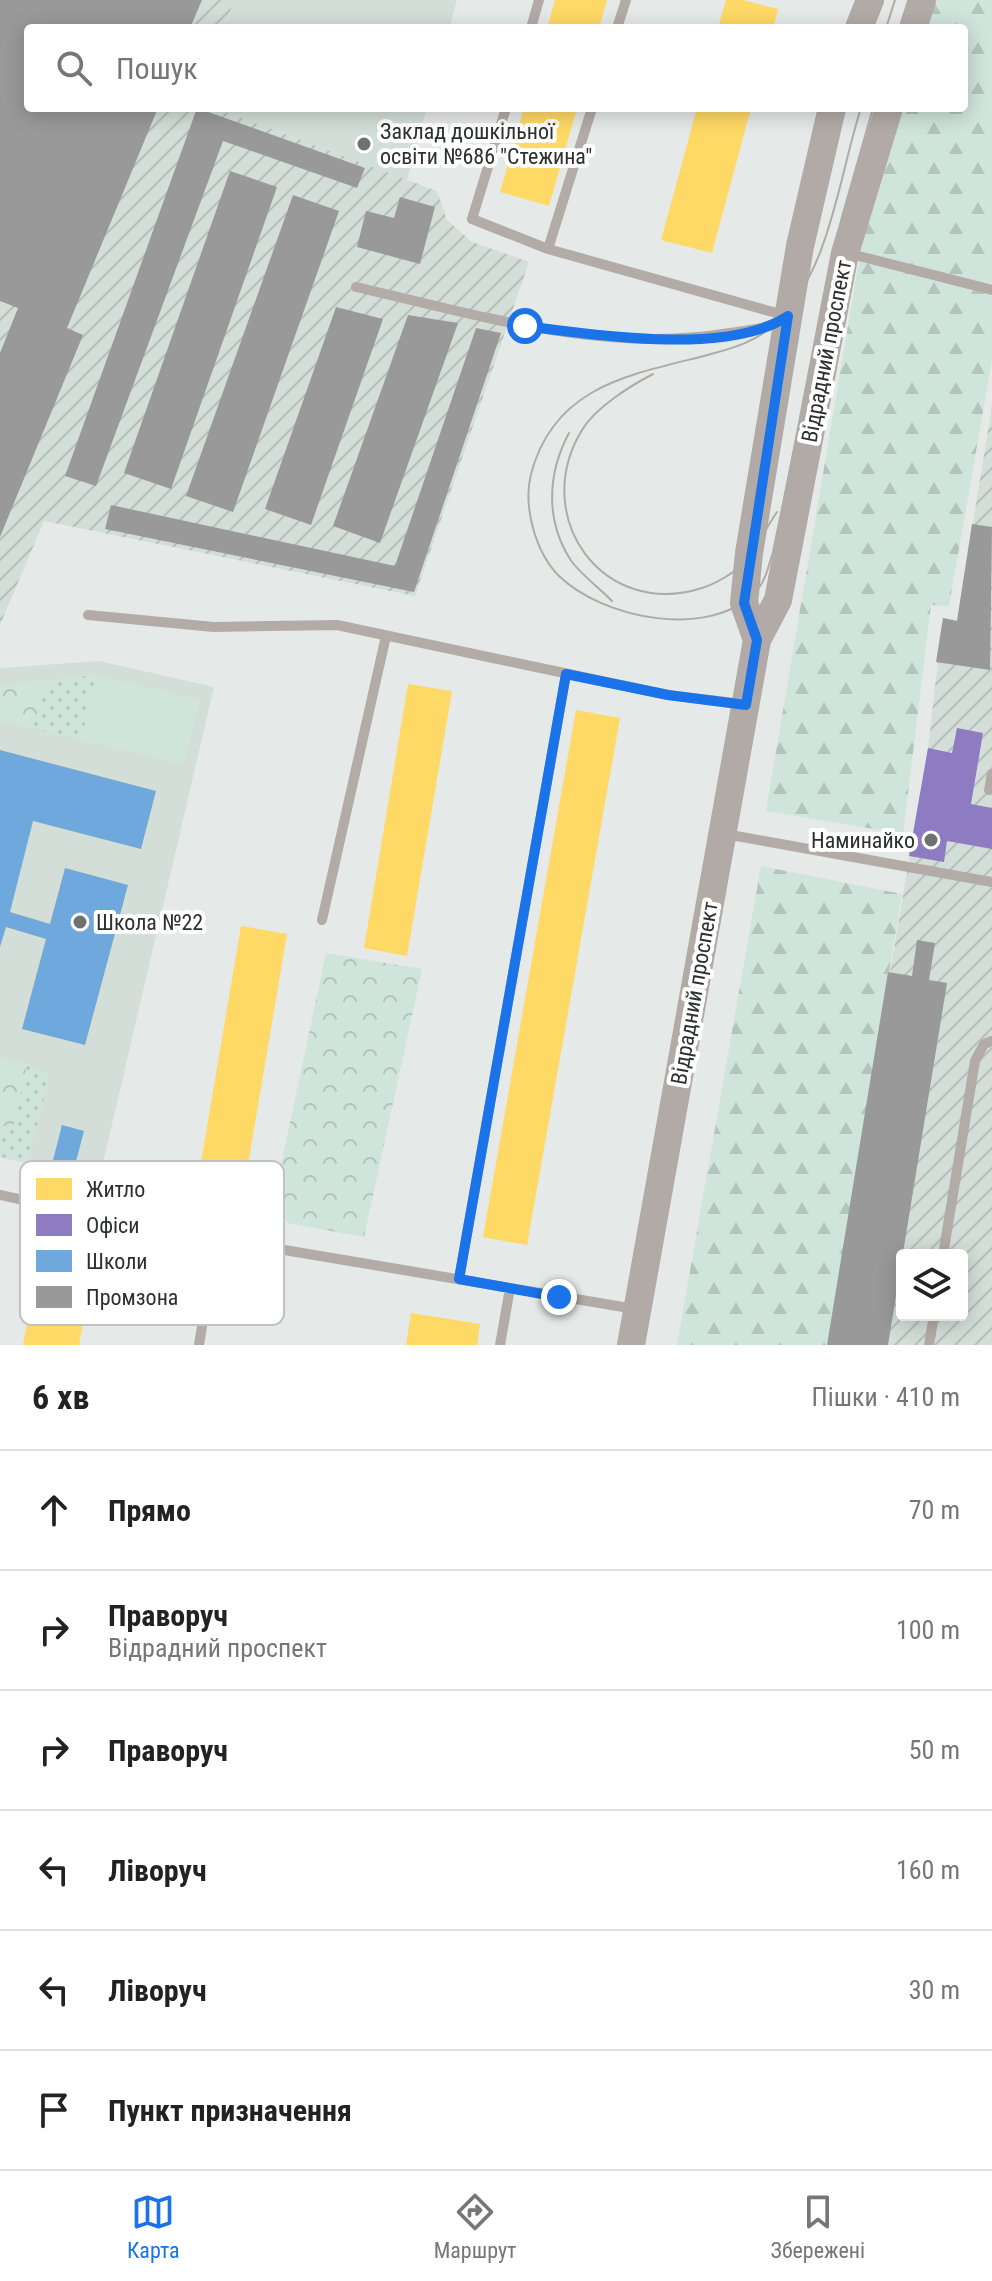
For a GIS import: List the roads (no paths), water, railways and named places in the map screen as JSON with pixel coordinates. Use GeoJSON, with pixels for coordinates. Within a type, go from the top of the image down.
{"type":"FeatureCollection","features":[{"type":"Feature","properties":{"kind":"main road"},"geometry":{"type":"LineString","coordinates":[[861,24],[870,0]]}},
{"type":"Feature","properties":{"kind":"main road"},"geometry":{"type":"LineString","coordinates":[[914,24],[922,0]]}},
{"type":"Feature","properties":{"kind":"main road","name":"Відрадний проспект"},"geometry":{"type":"LineString","coordinates":[[757,640],[744,603],[807,208],[831,112]]}},
{"type":"Feature","properties":{"kind":"main road","name":"Відрадний проспект"},"geometry":{"type":"LineString","coordinates":[[631,1345],[757,640],[778,600],[845,253],[888,112]]}},
{"type":"Feature","properties":{"kind":"lane"},"geometry":{"type":"LineString","coordinates":[[532,24],[539,0]]}},
{"type":"Feature","properties":{"kind":"lane"},"geometry":{"type":"LineString","coordinates":[[618,24],[626,0]]}},
{"type":"Feature","properties":{"kind":"lane"},"geometry":{"type":"LineString","coordinates":[[505,112],[472,219],[548,249],[788,316]]}},
{"type":"Feature","properties":{"kind":"lane"},"geometry":{"type":"LineString","coordinates":[[548,249],[591,112]]}},
{"type":"Feature","properties":{"kind":"lane"},"geometry":{"type":"LineString","coordinates":[[845,253],[992,290]]}},
{"type":"Feature","properties":{"kind":"lane"},"geometry":{"type":"LineString","coordinates":[[356,287],[525,326],[639,341],[773,326],[788,316]]}},
{"type":"Feature","properties":{"kind":"lane"},"geometry":{"type":"LineString","coordinates":[[88,615],[214,627],[337,625],[668,695],[746,705]]}},
{"type":"Feature","properties":{"kind":"lane"},"geometry":{"type":"LineString","coordinates":[[322,920],[386,636]]}},
{"type":"Feature","properties":{"kind":"lane"},"geometry":{"type":"LineString","coordinates":[[459,1279],[566,674]]}},
{"type":"Feature","properties":{"kind":"lane"},"geometry":{"type":"LineString","coordinates":[[989,790],[992,774]]}},
{"type":"Feature","properties":{"kind":"lane"},"geometry":{"type":"LineString","coordinates":[[723,833],[992,882]]}},
{"type":"Feature","properties":{"kind":"lane"},"geometry":{"type":"LineString","coordinates":[[944,1249],[975,1061],[984,1044],[992,1041]]}},
{"type":"Feature","properties":{"kind":"lane"},"geometry":{"type":"LineString","coordinates":[[0,1195],[20,1199]]}},
{"type":"Feature","properties":{"kind":"lane"},"geometry":{"type":"LineString","coordinates":[[284,1250],[637,1310]]}},
{"type":"Feature","properties":{"kind":"lane"},"geometry":{"type":"LineString","coordinates":[[500,1345],[510,1288]]}},
{"type":"Feature","properties":{"kind":"lane"},"geometry":{"type":"LineString","coordinates":[[929,1345],[933,1321]]}},
{"type":"Feature","properties":{"kind":"lane"},"geometry":{"type":"LineString","coordinates":[[199,1345],[202,1325]]}},
{"type":"Feature","properties":{"kind":"tram line"},"geometry":{"type":"LineString","coordinates":[[887,24],[895,0]]}},
{"type":"Feature","properties":{"kind":"tram line"},"geometry":{"type":"LineString","coordinates":[[860,112],[821,251],[794,302],[775,324],[741,344],[648,370],[598,390],[576,403],[557,422],[542,445],[529,487],[533,528],[550,565],[577,590],[628,613],[686,619],[713,615],[737,606],[760,586],[773,552],[842,217],[872,112]]}},
{"type":"Feature","properties":{"kind":"tram line"},"geometry":{"type":"LineString","coordinates":[[653,374],[624,391],[595,414],[582,430],[568,463],[564,496],[571,527],[585,554],[607,575],[634,589],[666,594],[702,588],[724,578],[744,563],[777,512]]}},
{"type":"Feature","properties":{"kind":"tram line"},"geometry":{"type":"LineString","coordinates":[[569,433],[553,481],[553,514],[557,531],[572,562],[612,601]]}},
{"type":"Feature","properties":{"kind":"place","name":"Заклад дошкільної освіти №686 \"Стежина\""},"geometry":{"type":"Point","coordinates":[364,144]}},
{"type":"Feature","properties":{"kind":"place","name":"Наминайко"},"geometry":{"type":"Point","coordinates":[931,840]}},
{"type":"Feature","properties":{"kind":"place","name":"Школа №22"},"geometry":{"type":"Point","coordinates":[80,922]}}]}
